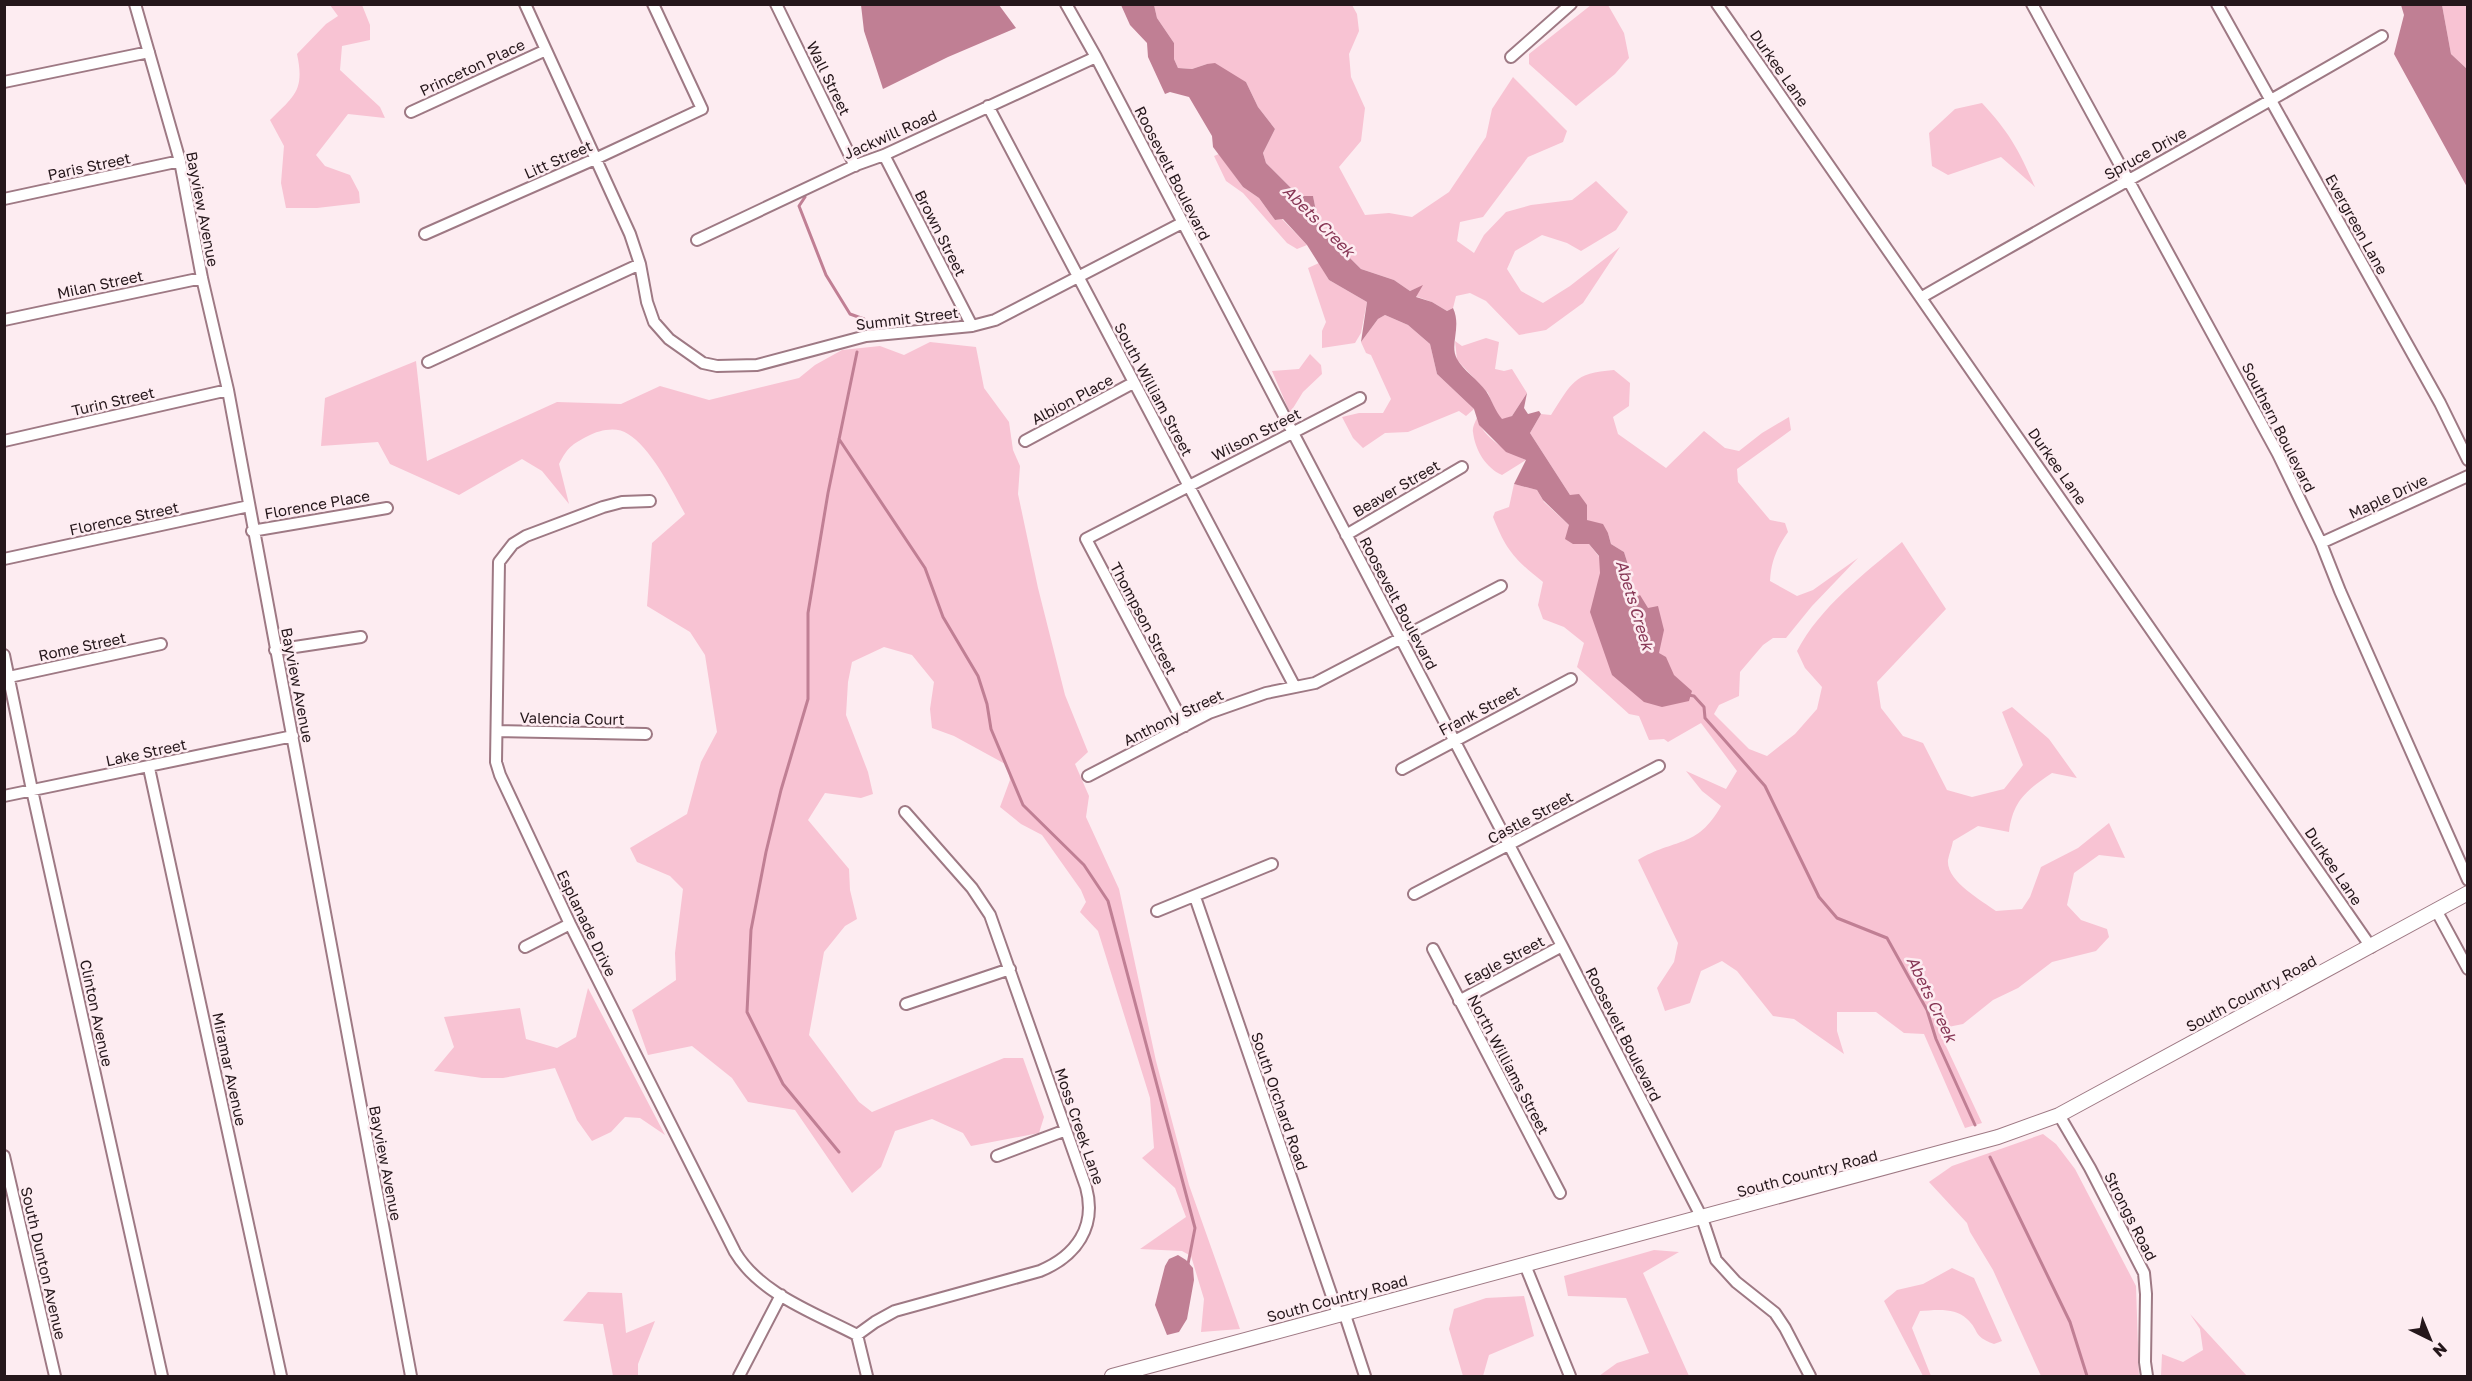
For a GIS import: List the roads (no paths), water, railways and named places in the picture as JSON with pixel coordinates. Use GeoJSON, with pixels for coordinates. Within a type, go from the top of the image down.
{"type":"FeatureCollection","features":[{"type":"Feature","properties":{"kind":"main road","name":"South Country Road"},"geometry":{"type":"LineString","coordinates":[[1112,1377],[1341,1313],[1998,1137],[2059,1115],[2468,893]]}},
{"type":"Feature","properties":{"kind":"street","name":"Bayview Avenue"},"geometry":{"type":"LineString","coordinates":[[135,4],[180,161],[202,278],[228,390],[252,531],[293,736],[411,1377]]}},
{"type":"Feature","properties":{"kind":"street","name":"Summit Street"},"geometry":{"type":"LineString","coordinates":[[525,4],[630,234],[654,322],[669,339],[703,363],[717,366],[757,365],[866,336],[972,326],[995,320],[1182,223]]}},
{"type":"Feature","properties":{"kind":"street","name":"Litt Street"},"geometry":{"type":"LineString","coordinates":[[425,234],[702,109],[653,4]]}},
{"type":"Feature","properties":{"kind":"street","name":"Wall Street"},"geometry":{"type":"LineString","coordinates":[[776,4],[855,166]]}},
{"type":"Feature","properties":{"kind":"street","name":"Roosevelt Boulevard"},"geometry":{"type":"LineString","coordinates":[[1066,4],[1096,57],[1562,946],[1702,1218],[1716,1260],[1736,1282],[1774,1313],[1785,1328],[1810,1377]]}},
{"type":"Feature","properties":{"kind":"street"},"geometry":{"type":"LineString","coordinates":[[1510,57],[1570,4]]}},
{"type":"Feature","properties":{"kind":"street","name":"Durkee Lane"},"geometry":{"type":"LineString","coordinates":[[1717,4],[2371,947]]}},
{"type":"Feature","properties":{"kind":"street","name":"Southern Boulevard"},"geometry":{"type":"LineString","coordinates":[[2032,4],[2278,454],[2321,543],[2468,880]]}},
{"type":"Feature","properties":{"kind":"street","name":"Evergreen Lane"},"geometry":{"type":"LineString","coordinates":[[2217,4],[2440,403],[2468,460]]}},
{"type":"Feature","properties":{"kind":"street","name":"Spruce Drive"},"geometry":{"type":"LineString","coordinates":[[1922,297],[2127,180],[2272,101],[2382,36]]}},
{"type":"Feature","properties":{"kind":"street","name":"Princeton Place"},"geometry":{"type":"LineString","coordinates":[[411,112],[546,50]]}},
{"type":"Feature","properties":{"kind":"street"},"geometry":{"type":"LineString","coordinates":[[4,81],[149,52]]}},
{"type":"Feature","properties":{"kind":"street","name":"Jackwill Road"},"geometry":{"type":"LineString","coordinates":[[697,240],[1096,57]]}},
{"type":"Feature","properties":{"kind":"street","name":"South William Street"},"geometry":{"type":"LineString","coordinates":[[988,106],[1295,687]]}},
{"type":"Feature","properties":{"kind":"street","name":"Brown Street"},"geometry":{"type":"LineString","coordinates":[[884,155],[972,326]]}},
{"type":"Feature","properties":{"kind":"street","name":"Paris Street"},"geometry":{"type":"LineString","coordinates":[[4,199],[180,161]]}},
{"type":"Feature","properties":{"kind":"street"},"geometry":{"type":"LineString","coordinates":[[428,362],[640,264]]}},
{"type":"Feature","properties":{"kind":"street","name":"Milan Street"},"geometry":{"type":"LineString","coordinates":[[4,320],[202,278]]}},
{"type":"Feature","properties":{"kind":"street","name":"Albion Place"},"geometry":{"type":"LineString","coordinates":[[1025,441],[1133,383]]}},
{"type":"Feature","properties":{"kind":"street","name":"Turin Street"},"geometry":{"type":"LineString","coordinates":[[4,441],[228,390]]}},
{"type":"Feature","properties":{"kind":"street","name":"Wilson Street"},"geometry":{"type":"LineString","coordinates":[[1102,532],[1189,484],[1360,398]]}},
{"type":"Feature","properties":{"kind":"street","name":"Beaver Street"},"geometry":{"type":"LineString","coordinates":[[1346,535],[1462,467]]}},
{"type":"Feature","properties":{"kind":"street","name":"Maple Drive"},"geometry":{"type":"LineString","coordinates":[[2321,543],[2468,476]]}},
{"type":"Feature","properties":{"kind":"street","name":"Esplanade Drive"},"geometry":{"type":"LineString","coordinates":[[651,501],[622,502],[603,507],[526,536],[513,544],[499,562],[496,762],[570,924],[746,1270],[782,1295],[856,1335]]}},
{"type":"Feature","properties":{"kind":"street","name":"Florence Street"},"geometry":{"type":"LineString","coordinates":[[4,559],[249,506]]}},
{"type":"Feature","properties":{"kind":"street","name":"Florence Place"},"geometry":{"type":"LineString","coordinates":[[252,531],[387,508]]}},
{"type":"Feature","properties":{"kind":"street","name":"Thompson Street"},"geometry":{"type":"LineString","coordinates":[[1102,532],[1086,539],[1185,726]]}},
{"type":"Feature","properties":{"kind":"street","name":"Anthony Street"},"geometry":{"type":"LineString","coordinates":[[1088,776],[1238,701],[1316,683],[1501,586]]}},
{"type":"Feature","properties":{"kind":"street"},"geometry":{"type":"LineString","coordinates":[[275,650],[362,637]]}},
{"type":"Feature","properties":{"kind":"street","name":"Rome Street"},"geometry":{"type":"LineString","coordinates":[[9,677],[161,644]]}},
{"type":"Feature","properties":{"kind":"street","name":"Clinton Avenue"},"geometry":{"type":"LineString","coordinates":[[4,656],[162,1377]]}},
{"type":"Feature","properties":{"kind":"street","name":"Frank Street"},"geometry":{"type":"LineString","coordinates":[[1402,769],[1571,679]]}},
{"type":"Feature","properties":{"kind":"street","name":"Valencia Court"},"geometry":{"type":"LineString","coordinates":[[497,731],[646,734]]}},
{"type":"Feature","properties":{"kind":"street","name":"Lake Street"},"geometry":{"type":"LineString","coordinates":[[4,796],[149,768],[293,736]]}},
{"type":"Feature","properties":{"kind":"street","name":"Castle Street"},"geometry":{"type":"LineString","coordinates":[[1414,894],[1659,766]]}},
{"type":"Feature","properties":{"kind":"street","name":"Miramar Avenue"},"geometry":{"type":"LineString","coordinates":[[149,768],[282,1377]]}},
{"type":"Feature","properties":{"kind":"street","name":"Moss Creek Lane"},"geometry":{"type":"LineString","coordinates":[[856,1335],[895,1311],[1040,1271],[1068,1256],[1084,1230],[1089,1215],[1089,1199],[990,915],[982,902],[905,812]]}},
{"type":"Feature","properties":{"kind":"street"},"geometry":{"type":"LineString","coordinates":[[1157,911],[1272,864]]}},
{"type":"Feature","properties":{"kind":"street","name":"South Orchard Road"},"geometry":{"type":"LineString","coordinates":[[1195,897],[1365,1377]]}},
{"type":"Feature","properties":{"kind":"street"},"geometry":{"type":"LineString","coordinates":[[2436,910],[2468,969]]}},
{"type":"Feature","properties":{"kind":"street"},"geometry":{"type":"LineString","coordinates":[[525,947],[570,924]]}},
{"type":"Feature","properties":{"kind":"street","name":"Eagle Street"},"geometry":{"type":"LineString","coordinates":[[1459,1001],[1562,946]]}},
{"type":"Feature","properties":{"kind":"street","name":"North Williams Street"},"geometry":{"type":"LineString","coordinates":[[1433,949],[1560,1193]]}},
{"type":"Feature","properties":{"kind":"street"},"geometry":{"type":"LineString","coordinates":[[906,1004],[1010,969]]}},
{"type":"Feature","properties":{"kind":"street","name":"Strongs Road"},"geometry":{"type":"LineString","coordinates":[[2059,1115],[2090,1168],[2144,1273],[2147,1377]]}},
{"type":"Feature","properties":{"kind":"street"},"geometry":{"type":"LineString","coordinates":[[997,1156],[1066,1130]]}},
{"type":"Feature","properties":{"kind":"street","name":"South Dunton Avenue"},"geometry":{"type":"LineString","coordinates":[[4,1156],[55,1377]]}},
{"type":"Feature","properties":{"kind":"street"},"geometry":{"type":"LineString","coordinates":[[1526,1265],[1570,1377]]}},
{"type":"Feature","properties":{"kind":"street"},"geometry":{"type":"LineString","coordinates":[[739,1377],[782,1295]]}},
{"type":"Feature","properties":{"kind":"street"},"geometry":{"type":"LineString","coordinates":[[856,1335],[867,1377]]}},
{"type":"Feature","properties":{"kind":"water"},"geometry":{"type":"Polygon","coordinates":[[[861,5],[999,5],[1016,28],[948,57],[883,89],[864,31],[861,5]]]}},
{"type":"Feature","properties":{"kind":"water"},"geometry":{"type":"Polygon","coordinates":[[[1121,5],[1154,5],[1157,18],[1174,43],[1174,59],[1178,68],[1192,69],[1215,63],[1246,82],[1258,107],[1275,129],[1263,153],[1266,163],[1299,196],[1313,196],[1319,226],[1361,269],[1394,280],[1410,291],[1423,285],[1416,297],[1432,302],[1447,311],[1453,308],[1456,322],[1454,348],[1457,359],[1486,391],[1502,419],[1512,416],[1527,393],[1524,408],[1528,414],[1539,411],[1541,414],[1530,433],[1570,495],[1579,494],[1587,505],[1587,520],[1603,524],[1611,544],[1624,552],[1630,571],[1628,587],[1633,599],[1640,595],[1648,608],[1658,606],[1664,630],[1659,653],[1666,657],[1674,675],[1692,691],[1689,701],[1662,707],[1644,702],[1612,675],[1590,612],[1600,573],[1599,556],[1589,544],[1573,544],[1565,539],[1569,525],[1543,500],[1537,490],[1514,484],[1526,460],[1506,452],[1479,425],[1474,409],[1437,374],[1430,344],[1408,325],[1385,315],[1378,319],[1361,342],[1367,302],[1329,280],[1307,245],[1283,219],[1275,220],[1259,198],[1243,187],[1213,147],[1212,136],[1189,97],[1170,92],[1165,94],[1148,57],[1147,43],[1130,25],[1121,5]]]}},
{"type":"Feature","properties":{"kind":"water"},"geometry":{"type":"Polygon","coordinates":[[[2401,5],[2442,5],[2451,54],[2467,69],[2467,187],[2394,54],[2404,15],[2401,5]]]}},
{"type":"Feature","properties":{"kind":"water"},"geometry":{"type":"Polygon","coordinates":[[[1178,1255],[1193,1268],[1194,1280],[1187,1319],[1179,1332],[1167,1335],[1155,1305],[1165,1266],[1169,1259],[1178,1255]]]}},
{"type":"Feature","properties":{"kind":"waterway"},"geometry":{"type":"LineString","coordinates":[[805,197],[799,206],[826,275],[850,314],[864,319],[866,328]]}},
{"type":"Feature","properties":{"kind":"waterway"},"geometry":{"type":"LineString","coordinates":[[839,1152],[783,1084],[747,1012],[751,930],[781,790],[808,699],[808,613],[828,493],[857,352]]}},
{"type":"Feature","properties":{"kind":"waterway"},"geometry":{"type":"LineString","coordinates":[[839,439],[925,568],[943,617],[978,676],[987,704],[991,729],[1023,805],[1084,865],[1108,901],[1195,1228],[1188,1264]]}},
{"type":"Feature","properties":{"kind":"waterway","name":"Abets Creek"},"geometry":{"type":"LineString","coordinates":[[1688,695],[1694,696],[1704,707],[1705,718],[1765,786],[1819,897],[1837,918],[1887,938],[1927,1010],[1936,1039],[1975,1125]]}},
{"type":"Feature","properties":{"kind":"waterway","name":"Abets Creek"},"geometry":{"type":"LineString","coordinates":[[1990,1157],[2070,1322],[2087,1376]]}}]}
